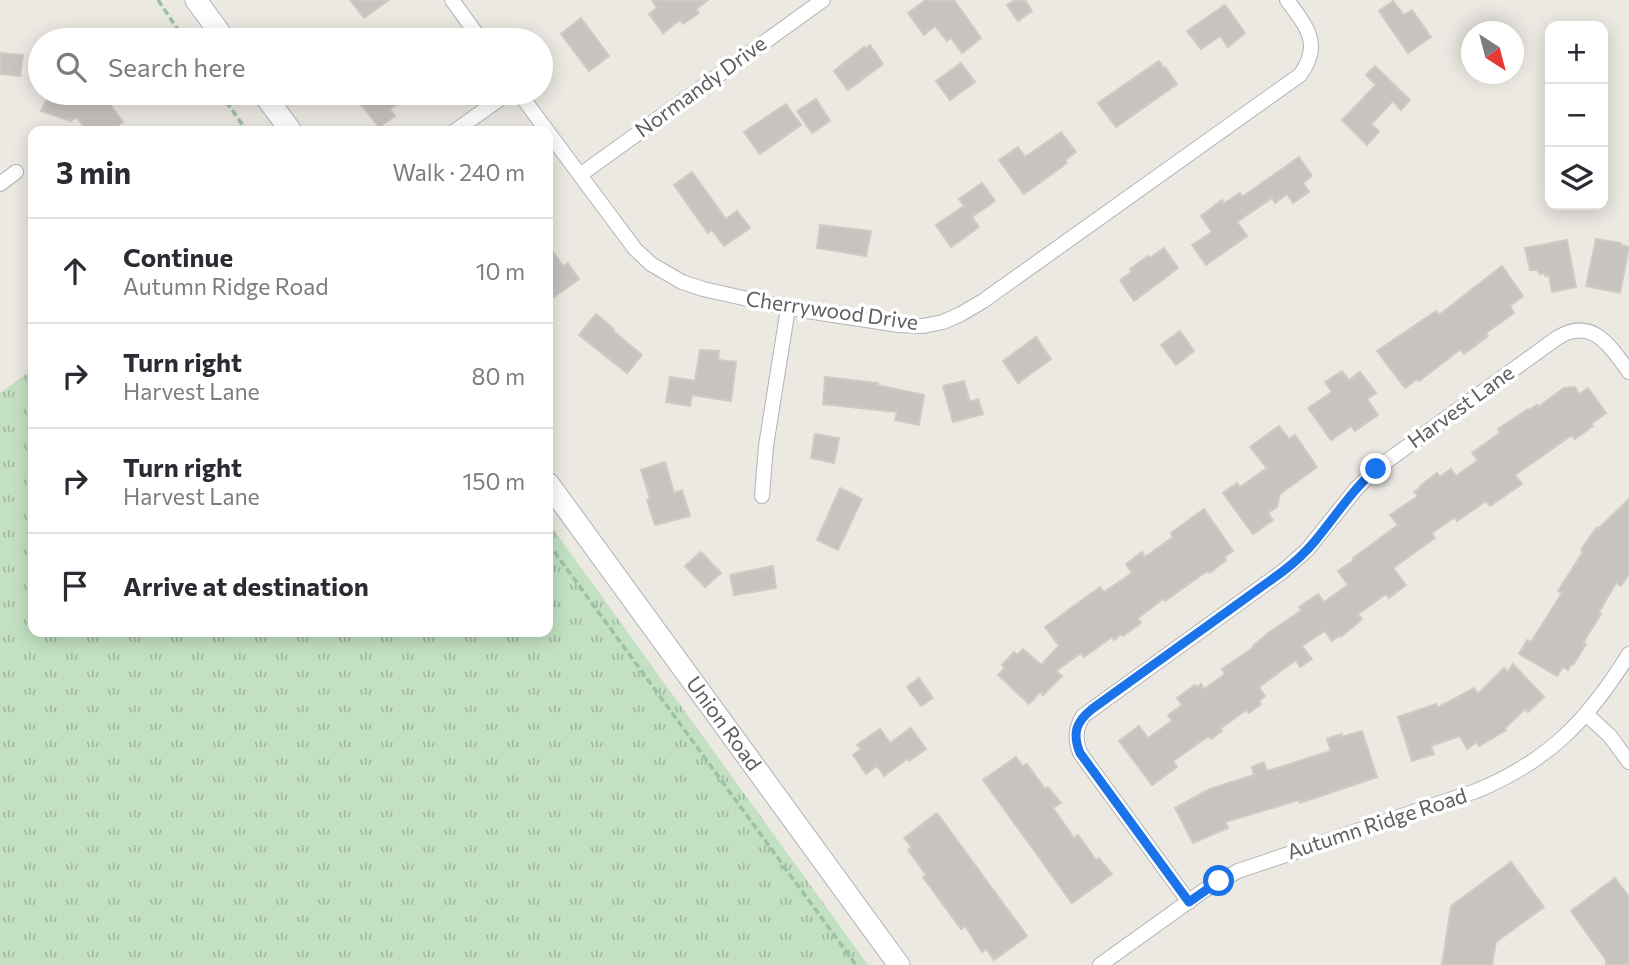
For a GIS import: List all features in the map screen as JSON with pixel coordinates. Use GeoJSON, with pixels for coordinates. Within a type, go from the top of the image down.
{"type":"FeatureCollection","features":[{"type":"Feature","properties":{"kind":"main road"},"geometry":{"type":"LineString","coordinates":[[196,0],[216,28]]}},
{"type":"Feature","properties":{"kind":"main road"},"geometry":{"type":"LineString","coordinates":[[272,105],[287,126]]}},
{"type":"Feature","properties":{"kind":"main road","name":"Union Road"},"geometry":{"type":"LineString","coordinates":[[553,491],[899,965]]}},
{"type":"Feature","properties":{"kind":"street"},"geometry":{"type":"LineString","coordinates":[[452,0],[472,28]]}},
{"type":"Feature","properties":{"kind":"street","name":"Normandy Drive"},"geometry":{"type":"LineString","coordinates":[[580,175],[823,0]]}},
{"type":"Feature","properties":{"kind":"street","name":"Cherrywood Drive"},"geometry":{"type":"LineString","coordinates":[[553,139],[635,249],[651,264],[682,282],[788,308],[899,325],[923,326],[943,322],[961,314],[1034,266],[1300,75],[1311,51],[1309,33],[1287,0]]}},
{"type":"Feature","properties":{"kind":"street"},"geometry":{"type":"LineString","coordinates":[[462,126],[492,105]]}},
{"type":"Feature","properties":{"kind":"street","name":"Cherrywood Drive"},"geometry":{"type":"LineString","coordinates":[[528,105],[544,126]]}},
{"type":"Feature","properties":{"kind":"street"},"geometry":{"type":"LineString","coordinates":[[0,184],[16,172]]}},
{"type":"Feature","properties":{"kind":"street"},"geometry":{"type":"LineString","coordinates":[[762,496],[766,446],[788,308]]}},
{"type":"Feature","properties":{"kind":"street","name":"Harvest Lane"},"geometry":{"type":"LineString","coordinates":[[1189,902],[1080,753],[1075,735],[1083,716],[1282,572],[1307,550],[1356,489],[1376,469],[1557,338],[1577,330],[1596,334],[1611,347],[1629,372]]}},
{"type":"Feature","properties":{"kind":"street","name":"Autumn Ridge Road"},"geometry":{"type":"LineString","coordinates":[[1100,965],[1212,885],[1238,871],[1496,783],[1533,762],[1571,731],[1586,714],[1629,653]]}},
{"type":"Feature","properties":{"kind":"street"},"geometry":{"type":"LineString","coordinates":[[1586,714],[1610,736],[1629,762]]}},
{"type":"Feature","properties":{"kind":"path"},"geometry":{"type":"LineString","coordinates":[[158,0],[177,28]]}},
{"type":"Feature","properties":{"kind":"path"},"geometry":{"type":"LineString","coordinates":[[229,105],[243,126]]}},
{"type":"Feature","properties":{"kind":"path"},"geometry":{"type":"LineString","coordinates":[[553,550],[856,965]]}},
{"type":"Feature","properties":{"kind":"green space"},"geometry":{"type":"Polygon","coordinates":[[[28,373],[28,637],[553,637],[553,529],[868,965],[0,965],[0,393],[28,373]]]}},
{"type":"Feature","properties":{"kind":"building"},"geometry":{"type":"Polygon","coordinates":[[[350,0],[389,0],[364,18],[350,0]]]}},
{"type":"Feature","properties":{"kind":"building"},"geometry":{"type":"Polygon","coordinates":[[[652,0],[708,0],[696,9],[699,13],[683,24],[680,20],[663,33],[649,14],[657,8],[652,0]]]}},
{"type":"Feature","properties":{"kind":"building"},"geometry":{"type":"Polygon","coordinates":[[[926,0],[954,0],[981,38],[962,53],[951,38],[947,41],[935,26],[924,35],[908,13],[926,0]]]}},
{"type":"Feature","properties":{"kind":"building"},"geometry":{"type":"Polygon","coordinates":[[[1015,0],[1025,0],[1032,11],[1018,21],[1007,5],[1015,0]]]}},
{"type":"Feature","properties":{"kind":"building"},"geometry":{"type":"Polygon","coordinates":[[[1393,1],[1404,15],[1412,10],[1431,37],[1408,53],[1379,11],[1393,1]]]}},
{"type":"Feature","properties":{"kind":"building"},"geometry":{"type":"Polygon","coordinates":[[[1225,5],[1245,33],[1228,47],[1220,36],[1201,49],[1187,31],[1225,5]]]}},
{"type":"Feature","properties":{"kind":"building"},"geometry":{"type":"Polygon","coordinates":[[[581,18],[609,56],[589,71],[561,34],[581,18]]]}},
{"type":"Feature","properties":{"kind":"building"},"geometry":{"type":"Polygon","coordinates":[[[870,45],[883,64],[848,90],[834,71],[870,45]]]}},
{"type":"Feature","properties":{"kind":"building"},"geometry":{"type":"Polygon","coordinates":[[[0,53],[23,55],[20,76],[0,74],[0,53]]]}},
{"type":"Feature","properties":{"kind":"building"},"geometry":{"type":"Polygon","coordinates":[[[1159,61],[1177,84],[1116,127],[1098,103],[1159,61]]]}},
{"type":"Feature","properties":{"kind":"building"},"geometry":{"type":"Polygon","coordinates":[[[961,63],[975,82],[950,100],[936,81],[961,63]]]}},
{"type":"Feature","properties":{"kind":"building"},"geometry":{"type":"Polygon","coordinates":[[[1375,66],[1410,100],[1401,110],[1393,101],[1371,124],[1379,131],[1367,145],[1342,120],[1376,85],[1366,75],[1375,66]]]}},
{"type":"Feature","properties":{"kind":"building"},"geometry":{"type":"Polygon","coordinates":[[[816,99],[830,121],[812,133],[797,111],[816,99]]]}},
{"type":"Feature","properties":{"kind":"building"},"geometry":{"type":"Polygon","coordinates":[[[786,104],[801,125],[760,154],[744,132],[786,104]]]}},
{"type":"Feature","properties":{"kind":"building"},"geometry":{"type":"Polygon","coordinates":[[[44,105],[110,105],[123,122],[118,126],[84,126],[76,117],[71,121],[41,111],[44,105]]]}},
{"type":"Feature","properties":{"kind":"building"},"geometry":{"type":"Polygon","coordinates":[[[362,105],[396,105],[390,109],[395,116],[378,126],[362,105]]]}},
{"type":"Feature","properties":{"kind":"building"},"geometry":{"type":"Polygon","coordinates":[[[1061,132],[1076,152],[1065,160],[1067,163],[1024,194],[999,160],[1018,147],[1025,157],[1061,132]]]}},
{"type":"Feature","properties":{"kind":"building"},"geometry":{"type":"Polygon","coordinates":[[[1299,157],[1312,176],[1303,183],[1309,192],[1293,203],[1287,194],[1275,203],[1272,198],[1237,222],[1247,236],[1206,265],[1192,245],[1212,232],[1201,216],[1222,200],[1224,203],[1240,193],[1242,197],[1299,157]]]}},
{"type":"Feature","properties":{"kind":"building"},"geometry":{"type":"Polygon","coordinates":[[[692,172],[726,219],[737,211],[750,228],[724,246],[712,230],[708,233],[674,185],[692,172]]]}},
{"type":"Feature","properties":{"kind":"building"},"geometry":{"type":"Polygon","coordinates":[[[982,183],[995,201],[972,217],[979,227],[951,247],[936,225],[964,206],[959,199],[982,183]]]}},
{"type":"Feature","properties":{"kind":"building"},"geometry":{"type":"Polygon","coordinates":[[[820,225],[871,231],[866,256],[817,248],[820,225]]]}},
{"type":"Feature","properties":{"kind":"building"},"geometry":{"type":"Polygon","coordinates":[[[1596,239],[1629,247],[1620,293],[1586,286],[1596,239]]]}},
{"type":"Feature","properties":{"kind":"building"},"geometry":{"type":"Polygon","coordinates":[[[1567,240],[1576,287],[1552,292],[1549,275],[1530,270],[1525,248],[1567,240]]]}},
{"type":"Feature","properties":{"kind":"building"},"geometry":{"type":"Polygon","coordinates":[[[1164,248],[1178,268],[1134,301],[1120,280],[1132,272],[1130,269],[1164,248]]]}},
{"type":"Feature","properties":{"kind":"building"},"geometry":{"type":"Polygon","coordinates":[[[553,252],[563,266],[568,263],[579,279],[554,297],[553,252]]]}},
{"type":"Feature","properties":{"kind":"building"},"geometry":{"type":"Polygon","coordinates":[[[1502,266],[1523,296],[1510,306],[1514,313],[1486,333],[1488,336],[1464,354],[1461,349],[1419,381],[1417,379],[1405,388],[1377,351],[1436,311],[1439,315],[1502,266]]]}},
{"type":"Feature","properties":{"kind":"building"},"geometry":{"type":"Polygon","coordinates":[[[596,314],[642,355],[627,373],[579,335],[596,314]]]}},
{"type":"Feature","properties":{"kind":"building"},"geometry":{"type":"Polygon","coordinates":[[[1180,331],[1194,351],[1176,365],[1161,345],[1180,331]]]}},
{"type":"Feature","properties":{"kind":"building"},"geometry":{"type":"Polygon","coordinates":[[[1036,337],[1051,359],[1018,383],[1003,361],[1036,337]]]}},
{"type":"Feature","properties":{"kind":"building"},"geometry":{"type":"Polygon","coordinates":[[[700,350],[719,351],[718,360],[736,362],[731,401],[692,395],[690,406],[666,402],[670,377],[695,381],[700,350]]]}},
{"type":"Feature","properties":{"kind":"building"},"geometry":{"type":"Polygon","coordinates":[[[1342,371],[1349,380],[1360,372],[1376,393],[1367,399],[1378,415],[1355,431],[1351,426],[1331,440],[1308,408],[1332,392],[1325,382],[1342,371]]]}},
{"type":"Feature","properties":{"kind":"building"},"geometry":{"type":"Polygon","coordinates":[[[825,377],[878,383],[877,385],[924,395],[919,425],[895,420],[897,412],[823,404],[825,377]]]}},
{"type":"Feature","properties":{"kind":"building"},"geometry":{"type":"Polygon","coordinates":[[[964,381],[970,402],[978,399],[983,414],[953,422],[943,386],[964,381]]]}},
{"type":"Feature","properties":{"kind":"building"},"geometry":{"type":"Polygon","coordinates":[[[1575,387],[1579,394],[1588,388],[1606,413],[1591,424],[1593,426],[1575,439],[1572,435],[1515,475],[1522,484],[1490,506],[1486,501],[1457,521],[1455,517],[1432,533],[1435,538],[1393,568],[1406,585],[1389,598],[1386,594],[1358,614],[1362,619],[1341,637],[1340,635],[1332,641],[1325,631],[1302,646],[1312,659],[1300,667],[1296,660],[1259,687],[1265,696],[1259,701],[1261,704],[1249,713],[1246,710],[1211,739],[1209,736],[1173,761],[1177,767],[1152,785],[1119,741],[1139,726],[1148,738],[1172,721],[1168,715],[1182,705],[1177,698],[1195,685],[1197,687],[1201,684],[1204,689],[1225,674],[1222,669],[1302,610],[1299,607],[1318,594],[1324,602],[1348,585],[1338,571],[1398,525],[1390,515],[1418,496],[1414,492],[1420,486],[1437,473],[1440,477],[1451,469],[1456,476],[1478,460],[1472,453],[1500,433],[1498,429],[1528,409],[1537,405],[1538,407],[1564,388],[1575,387]]]}},
{"type":"Feature","properties":{"kind":"building"},"geometry":{"type":"Polygon","coordinates":[[[1279,426],[1289,439],[1295,435],[1317,467],[1280,494],[1277,507],[1268,513],[1273,520],[1253,534],[1223,493],[1237,483],[1240,487],[1267,468],[1250,447],[1279,426]]]}},
{"type":"Feature","properties":{"kind":"building"},"geometry":{"type":"Polygon","coordinates":[[[815,434],[839,438],[834,463],[811,458],[815,434]]]}},
{"type":"Feature","properties":{"kind":"building"},"geometry":{"type":"Polygon","coordinates":[[[665,462],[674,493],[682,490],[690,516],[655,525],[641,470],[665,462]]]}},
{"type":"Feature","properties":{"kind":"building"},"geometry":{"type":"Polygon","coordinates":[[[840,488],[862,499],[838,550],[817,540],[840,488]]]}},
{"type":"Feature","properties":{"kind":"building"},"geometry":{"type":"Polygon","coordinates":[[[1629,499],[1629,574],[1621,586],[1616,583],[1573,665],[1571,664],[1568,670],[1563,667],[1557,676],[1519,654],[1527,640],[1531,642],[1562,593],[1558,591],[1597,527],[1629,499]]]}},
{"type":"Feature","properties":{"kind":"building"},"geometry":{"type":"Polygon","coordinates":[[[1204,509],[1233,551],[1210,573],[1208,571],[1165,601],[1163,599],[1138,618],[1141,623],[1123,636],[1121,634],[1114,640],[1112,637],[1084,657],[1081,653],[1056,671],[1062,676],[1043,695],[1040,692],[1029,704],[998,675],[1005,668],[1002,665],[1014,652],[1017,655],[1023,649],[1041,665],[1059,646],[1045,627],[1100,587],[1104,592],[1132,573],[1126,564],[1142,552],[1145,557],[1173,537],[1171,533],[1204,509]]]}},
{"type":"Feature","properties":{"kind":"building"},"geometry":{"type":"Polygon","coordinates":[[[701,552],[721,573],[705,587],[685,566],[701,552]]]}},
{"type":"Feature","properties":{"kind":"building"},"geometry":{"type":"Polygon","coordinates":[[[773,566],[776,588],[734,595],[730,575],[773,566]]]}},
{"type":"Feature","properties":{"kind":"building"},"geometry":{"type":"Polygon","coordinates":[[[1513,664],[1544,697],[1528,712],[1525,709],[1506,730],[1479,746],[1477,742],[1467,749],[1460,736],[1431,746],[1434,754],[1412,761],[1398,717],[1436,704],[1437,708],[1474,688],[1478,694],[1504,668],[1508,672],[1513,664]]]}},
{"type":"Feature","properties":{"kind":"building"},"geometry":{"type":"Polygon","coordinates":[[[919,678],[933,698],[921,706],[907,687],[919,678]]]}},
{"type":"Feature","properties":{"kind":"building"},"geometry":{"type":"Polygon","coordinates":[[[911,728],[926,749],[884,776],[877,766],[866,774],[853,755],[861,749],[857,745],[880,729],[890,743],[911,728]]]}},
{"type":"Feature","properties":{"kind":"building"},"geometry":{"type":"Polygon","coordinates":[[[1362,731],[1377,777],[1300,803],[1299,800],[1225,822],[1228,828],[1193,843],[1175,808],[1210,789],[1254,775],[1252,767],[1264,762],[1267,771],[1331,751],[1327,739],[1362,731]]]}},
{"type":"Feature","properties":{"kind":"building"},"geometry":{"type":"Polygon","coordinates":[[[1016,757],[1022,766],[1027,764],[1045,789],[1048,787],[1061,803],[1053,808],[1074,838],[1078,835],[1096,860],[1099,858],[1112,874],[1072,903],[983,780],[1016,757]]]}},
{"type":"Feature","properties":{"kind":"building"},"geometry":{"type":"Polygon","coordinates":[[[937,813],[1027,936],[994,960],[986,949],[982,952],[965,926],[961,929],[923,877],[926,875],[908,850],[912,847],[904,838],[937,813]]]}},
{"type":"Feature","properties":{"kind":"building"},"geometry":{"type":"Polygon","coordinates":[[[1511,862],[1544,907],[1496,942],[1492,965],[1442,965],[1451,906],[1511,862]]]}},
{"type":"Feature","properties":{"kind":"building"},"geometry":{"type":"Polygon","coordinates":[[[1615,878],[1629,897],[1629,965],[1606,965],[1606,960],[1571,911],[1615,878]]]}},
{"type":"Feature","properties":{"kind":"route"},"geometry":{"type":"LineString","coordinates":[[1219,881],[1189,902],[1080,753],[1075,735],[1078,725],[1083,716],[1092,709],[1295,561],[1376,469]]}}]}
